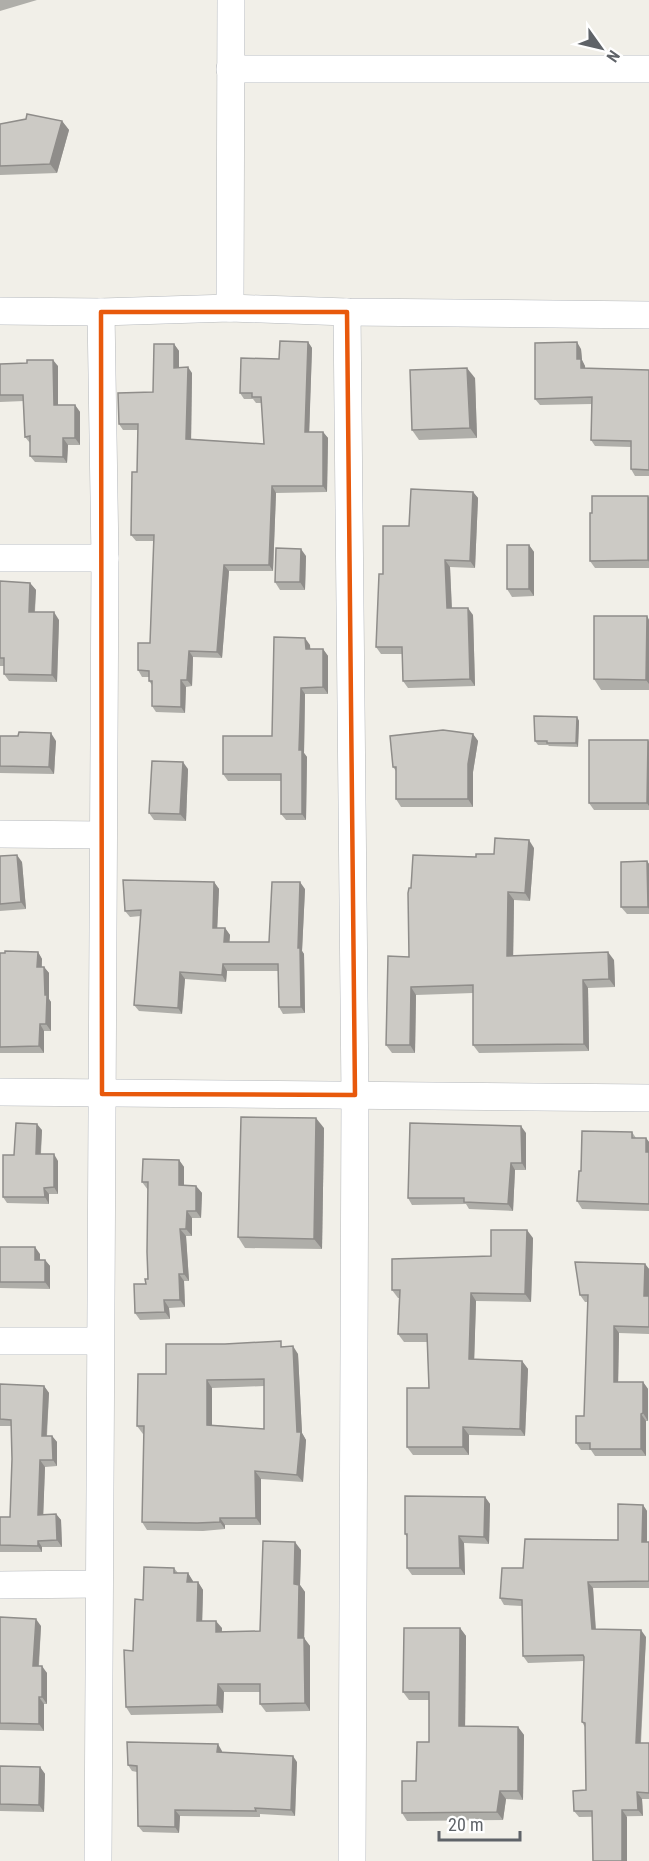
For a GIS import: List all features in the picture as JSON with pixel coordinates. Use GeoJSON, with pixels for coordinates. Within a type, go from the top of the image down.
{"type":"FeatureCollection","features":[{"type":"Feature","properties":{"kind":"street"},"geometry":{"type":"LineString","coordinates":[[230,308],[231,0]]}},
{"type":"Feature","properties":{"kind":"street"},"geometry":{"type":"LineString","coordinates":[[230,69],[649,69]]}},
{"type":"Feature","properties":{"kind":"street"},"geometry":{"type":"LineString","coordinates":[[0,311],[101,312],[230,308],[347,312],[649,315]]}},
{"type":"Feature","properties":{"kind":"street"},"geometry":{"type":"LineString","coordinates":[[98,1861],[105,558],[101,312]]}},
{"type":"Feature","properties":{"kind":"street"},"geometry":{"type":"LineString","coordinates":[[347,312],[356,1095],[352,1861]]}},
{"type":"Feature","properties":{"kind":"street"},"geometry":{"type":"LineString","coordinates":[[0,558],[105,558]]}},
{"type":"Feature","properties":{"kind":"street"},"geometry":{"type":"LineString","coordinates":[[0,834],[103,835]]}},
{"type":"Feature","properties":{"kind":"street"},"geometry":{"type":"LineString","coordinates":[[0,1092],[649,1098]]}},
{"type":"Feature","properties":{"kind":"street"},"geometry":{"type":"LineString","coordinates":[[0,1341],[100,1341]]}},
{"type":"Feature","properties":{"kind":"street"},"geometry":{"type":"LineString","coordinates":[[0,1585],[99,1584]]}},
{"type":"Feature","properties":{"kind":"highlighted area"},"geometry":{"type":"Polygon","coordinates":[[[101,312],[347,312],[355,1095],[102,1094],[101,312]]]}},
{"type":"Feature","properties":{"kind":"building"},"geometry":{"type":"Polygon","coordinates":[[[27,114],[62,121],[50,164],[0,166],[0,124],[26,119],[27,114]]]}},
{"type":"Feature","properties":{"kind":"building"},"geometry":{"type":"Polygon","coordinates":[[[280,341],[308,342],[305,432],[323,432],[323,486],[272,486],[269,565],[224,565],[217,652],[189,651],[187,680],[181,680],[181,707],[152,706],[152,681],[149,681],[149,671],[138,670],[138,643],[150,643],[154,535],[131,535],[132,472],[137,472],[138,424],[119,424],[118,393],[153,392],[154,344],[174,344],[174,368],[188,367],[186,439],[264,444],[261,397],[252,397],[252,393],[240,393],[241,358],[279,359],[280,341]]]}},
{"type":"Feature","properties":{"kind":"building"},"geometry":{"type":"Polygon","coordinates":[[[577,342],[577,359],[581,359],[581,368],[649,370],[649,470],[631,469],[631,441],[591,440],[592,397],[535,399],[535,343],[577,342]]]}},
{"type":"Feature","properties":{"kind":"building"},"geometry":{"type":"Polygon","coordinates":[[[27,360],[53,360],[54,405],[75,405],[75,438],[63,438],[63,457],[30,456],[30,436],[25,437],[23,395],[0,395],[0,364],[27,363],[27,360]]]}},
{"type":"Feature","properties":{"kind":"building"},"geometry":{"type":"Polygon","coordinates":[[[467,368],[470,428],[412,430],[410,370],[467,368]]]}},
{"type":"Feature","properties":{"kind":"building"},"geometry":{"type":"Polygon","coordinates":[[[411,489],[473,492],[470,561],[445,560],[447,608],[468,608],[470,679],[403,681],[402,647],[376,647],[379,574],[383,574],[383,526],[409,526],[411,489]]]}},
{"type":"Feature","properties":{"kind":"building"},"geometry":{"type":"Polygon","coordinates":[[[592,496],[648,496],[648,560],[590,561],[592,496]]]}},
{"type":"Feature","properties":{"kind":"building"},"geometry":{"type":"Polygon","coordinates":[[[507,545],[529,545],[529,589],[507,589],[507,545]]]}},
{"type":"Feature","properties":{"kind":"building"},"geometry":{"type":"Polygon","coordinates":[[[276,548],[301,549],[300,582],[275,582],[276,548]]]}},
{"type":"Feature","properties":{"kind":"building"},"geometry":{"type":"Polygon","coordinates":[[[0,581],[30,583],[29,612],[54,612],[52,675],[4,674],[4,658],[0,658],[0,581]]]}},
{"type":"Feature","properties":{"kind":"building"},"geometry":{"type":"Polygon","coordinates":[[[594,616],[647,616],[646,680],[594,679],[594,616]]]}},
{"type":"Feature","properties":{"kind":"building"},"geometry":{"type":"Polygon","coordinates":[[[274,637],[305,638],[306,649],[323,649],[323,687],[301,688],[299,750],[302,750],[302,814],[281,814],[281,774],[223,774],[223,736],[272,736],[274,637]]]}},
{"type":"Feature","properties":{"kind":"building"},"geometry":{"type":"Polygon","coordinates":[[[534,716],[577,717],[576,743],[535,741],[534,716]]]}},
{"type":"Feature","properties":{"kind":"building"},"geometry":{"type":"Polygon","coordinates":[[[443,730],[473,734],[468,764],[468,799],[396,799],[396,767],[393,767],[390,736],[443,730]]]}},
{"type":"Feature","properties":{"kind":"building"},"geometry":{"type":"Polygon","coordinates":[[[19,732],[51,733],[49,767],[0,766],[0,736],[18,736],[19,732]]]}},
{"type":"Feature","properties":{"kind":"building"},"geometry":{"type":"Polygon","coordinates":[[[589,740],[648,740],[647,803],[589,803],[589,740]]]}},
{"type":"Feature","properties":{"kind":"building"},"geometry":{"type":"Polygon","coordinates":[[[152,761],[183,762],[180,814],[149,813],[152,761]]]}},
{"type":"Feature","properties":{"kind":"building"},"geometry":{"type":"Polygon","coordinates":[[[495,838],[529,840],[525,893],[508,892],[507,956],[608,952],[609,979],[583,980],[584,1044],[473,1045],[473,985],[411,987],[410,1045],[386,1045],[388,956],[409,957],[408,893],[411,888],[413,855],[476,857],[476,854],[494,854],[495,838]]]}},
{"type":"Feature","properties":{"kind":"building"},"geometry":{"type":"Polygon","coordinates":[[[17,855],[21,902],[0,904],[0,856],[17,855]]]}},
{"type":"Feature","properties":{"kind":"building"},"geometry":{"type":"Polygon","coordinates":[[[647,861],[648,907],[621,907],[621,862],[647,861]]]}},
{"type":"Feature","properties":{"kind":"building"},"geometry":{"type":"Polygon","coordinates":[[[123,880],[214,882],[213,928],[225,928],[224,942],[269,942],[272,882],[300,882],[298,948],[300,948],[301,1007],[279,1007],[278,964],[223,964],[222,975],[180,972],[178,1008],[134,1005],[141,910],[125,911],[123,880]]]}},
{"type":"Feature","properties":{"kind":"building"},"geometry":{"type":"Polygon","coordinates":[[[5,951],[38,952],[37,967],[44,967],[45,995],[47,995],[46,1024],[40,1024],[39,1046],[0,1047],[0,953],[5,953],[5,951]]]}},
{"type":"Feature","properties":{"kind":"building"},"geometry":{"type":"Polygon","coordinates":[[[241,1117],[316,1118],[314,1239],[238,1237],[241,1117]]]}},
{"type":"Feature","properties":{"kind":"building"},"geometry":{"type":"Polygon","coordinates":[[[16,1123],[37,1124],[36,1154],[54,1154],[54,1187],[44,1188],[45,1197],[3,1197],[3,1155],[14,1155],[16,1123]]]}},
{"type":"Feature","properties":{"kind":"building"},"geometry":{"type":"Polygon","coordinates":[[[410,1123],[521,1126],[522,1163],[511,1163],[508,1204],[464,1202],[464,1198],[408,1198],[410,1123]]]}},
{"type":"Feature","properties":{"kind":"building"},"geometry":{"type":"Polygon","coordinates":[[[582,1131],[632,1132],[632,1138],[646,1138],[646,1152],[649,1152],[649,1204],[577,1201],[579,1171],[581,1171],[582,1131]]]}},
{"type":"Feature","properties":{"kind":"building"},"geometry":{"type":"Polygon","coordinates":[[[143,1159],[179,1160],[179,1185],[196,1186],[196,1211],[187,1211],[186,1229],[180,1229],[184,1274],[179,1274],[180,1300],[164,1300],[165,1312],[135,1313],[134,1284],[146,1284],[145,1279],[148,1279],[148,1182],[142,1182],[143,1159]]]}},
{"type":"Feature","properties":{"kind":"building"},"geometry":{"type":"Polygon","coordinates":[[[491,1230],[527,1230],[525,1294],[471,1293],[469,1359],[522,1361],[520,1429],[463,1427],[463,1447],[407,1447],[407,1388],[429,1388],[427,1334],[398,1334],[400,1290],[392,1290],[392,1259],[491,1256],[491,1230]]]}},
{"type":"Feature","properties":{"kind":"building"},"geometry":{"type":"Polygon","coordinates":[[[0,1247],[35,1247],[35,1260],[45,1260],[45,1282],[0,1282],[0,1247]]]}},
{"type":"Feature","properties":{"kind":"building"},"geometry":{"type":"Polygon","coordinates":[[[575,1262],[645,1264],[644,1296],[649,1296],[649,1327],[614,1326],[614,1382],[643,1382],[641,1449],[590,1449],[590,1443],[576,1443],[576,1416],[584,1416],[588,1295],[580,1295],[575,1262]]]}},
{"type":"Feature","properties":{"kind":"building"},"geometry":{"type":"Polygon","coordinates":[[[281,1341],[281,1347],[293,1346],[297,1432],[301,1432],[297,1475],[255,1471],[256,1518],[220,1518],[220,1522],[197,1523],[142,1522],[144,1426],[137,1426],[138,1374],[166,1374],[166,1344],[281,1341]],[[264,1379],[207,1380],[207,1425],[264,1429],[264,1379]]]}},
{"type":"Feature","properties":{"kind":"building"},"geometry":{"type":"Polygon","coordinates":[[[0,1384],[44,1386],[42,1436],[52,1436],[53,1460],[40,1460],[38,1515],[56,1514],[57,1540],[38,1541],[38,1546],[0,1545],[0,1517],[10,1517],[12,1459],[11,1420],[0,1419],[0,1384]]]}},
{"type":"Feature","properties":{"kind":"building"},"geometry":{"type":"Polygon","coordinates":[[[405,1496],[485,1497],[484,1537],[459,1536],[460,1568],[407,1568],[405,1496]]]}},
{"type":"Feature","properties":{"kind":"building"},"geometry":{"type":"Polygon","coordinates":[[[618,1504],[643,1505],[642,1542],[649,1542],[649,1581],[588,1582],[592,1629],[641,1630],[636,1743],[649,1743],[649,1793],[637,1792],[638,1810],[622,1810],[622,1861],[593,1861],[592,1811],[574,1811],[573,1791],[586,1790],[585,1723],[582,1722],[584,1657],[583,1655],[523,1656],[522,1600],[500,1598],[502,1568],[523,1568],[525,1539],[618,1540],[618,1504]]]}},
{"type":"Feature","properties":{"kind":"building"},"geometry":{"type":"Polygon","coordinates":[[[263,1541],[295,1542],[294,1584],[299,1585],[298,1638],[304,1638],[305,1703],[260,1704],[260,1684],[218,1684],[217,1705],[126,1707],[124,1650],[133,1651],[135,1599],[143,1600],[144,1567],[174,1568],[174,1573],[188,1573],[187,1582],[198,1582],[197,1621],[216,1621],[216,1632],[260,1631],[263,1541]]]}},
{"type":"Feature","properties":{"kind":"building"},"geometry":{"type":"Polygon","coordinates":[[[0,1617],[36,1619],[33,1666],[42,1666],[39,1724],[0,1723],[0,1617]]]}},
{"type":"Feature","properties":{"kind":"building"},"geometry":{"type":"Polygon","coordinates":[[[404,1628],[460,1628],[459,1726],[518,1727],[518,1791],[500,1791],[497,1812],[402,1813],[402,1781],[416,1781],[417,1742],[429,1742],[429,1692],[403,1692],[404,1628]]]}},
{"type":"Feature","properties":{"kind":"building"},"geometry":{"type":"Polygon","coordinates":[[[127,1742],[218,1744],[217,1752],[293,1756],[291,1810],[255,1808],[256,1811],[175,1810],[175,1827],[138,1826],[137,1766],[128,1765],[127,1742]]]}},
{"type":"Feature","properties":{"kind":"building"},"geometry":{"type":"Polygon","coordinates":[[[0,1766],[40,1767],[39,1805],[0,1804],[0,1766]]]}}]}
